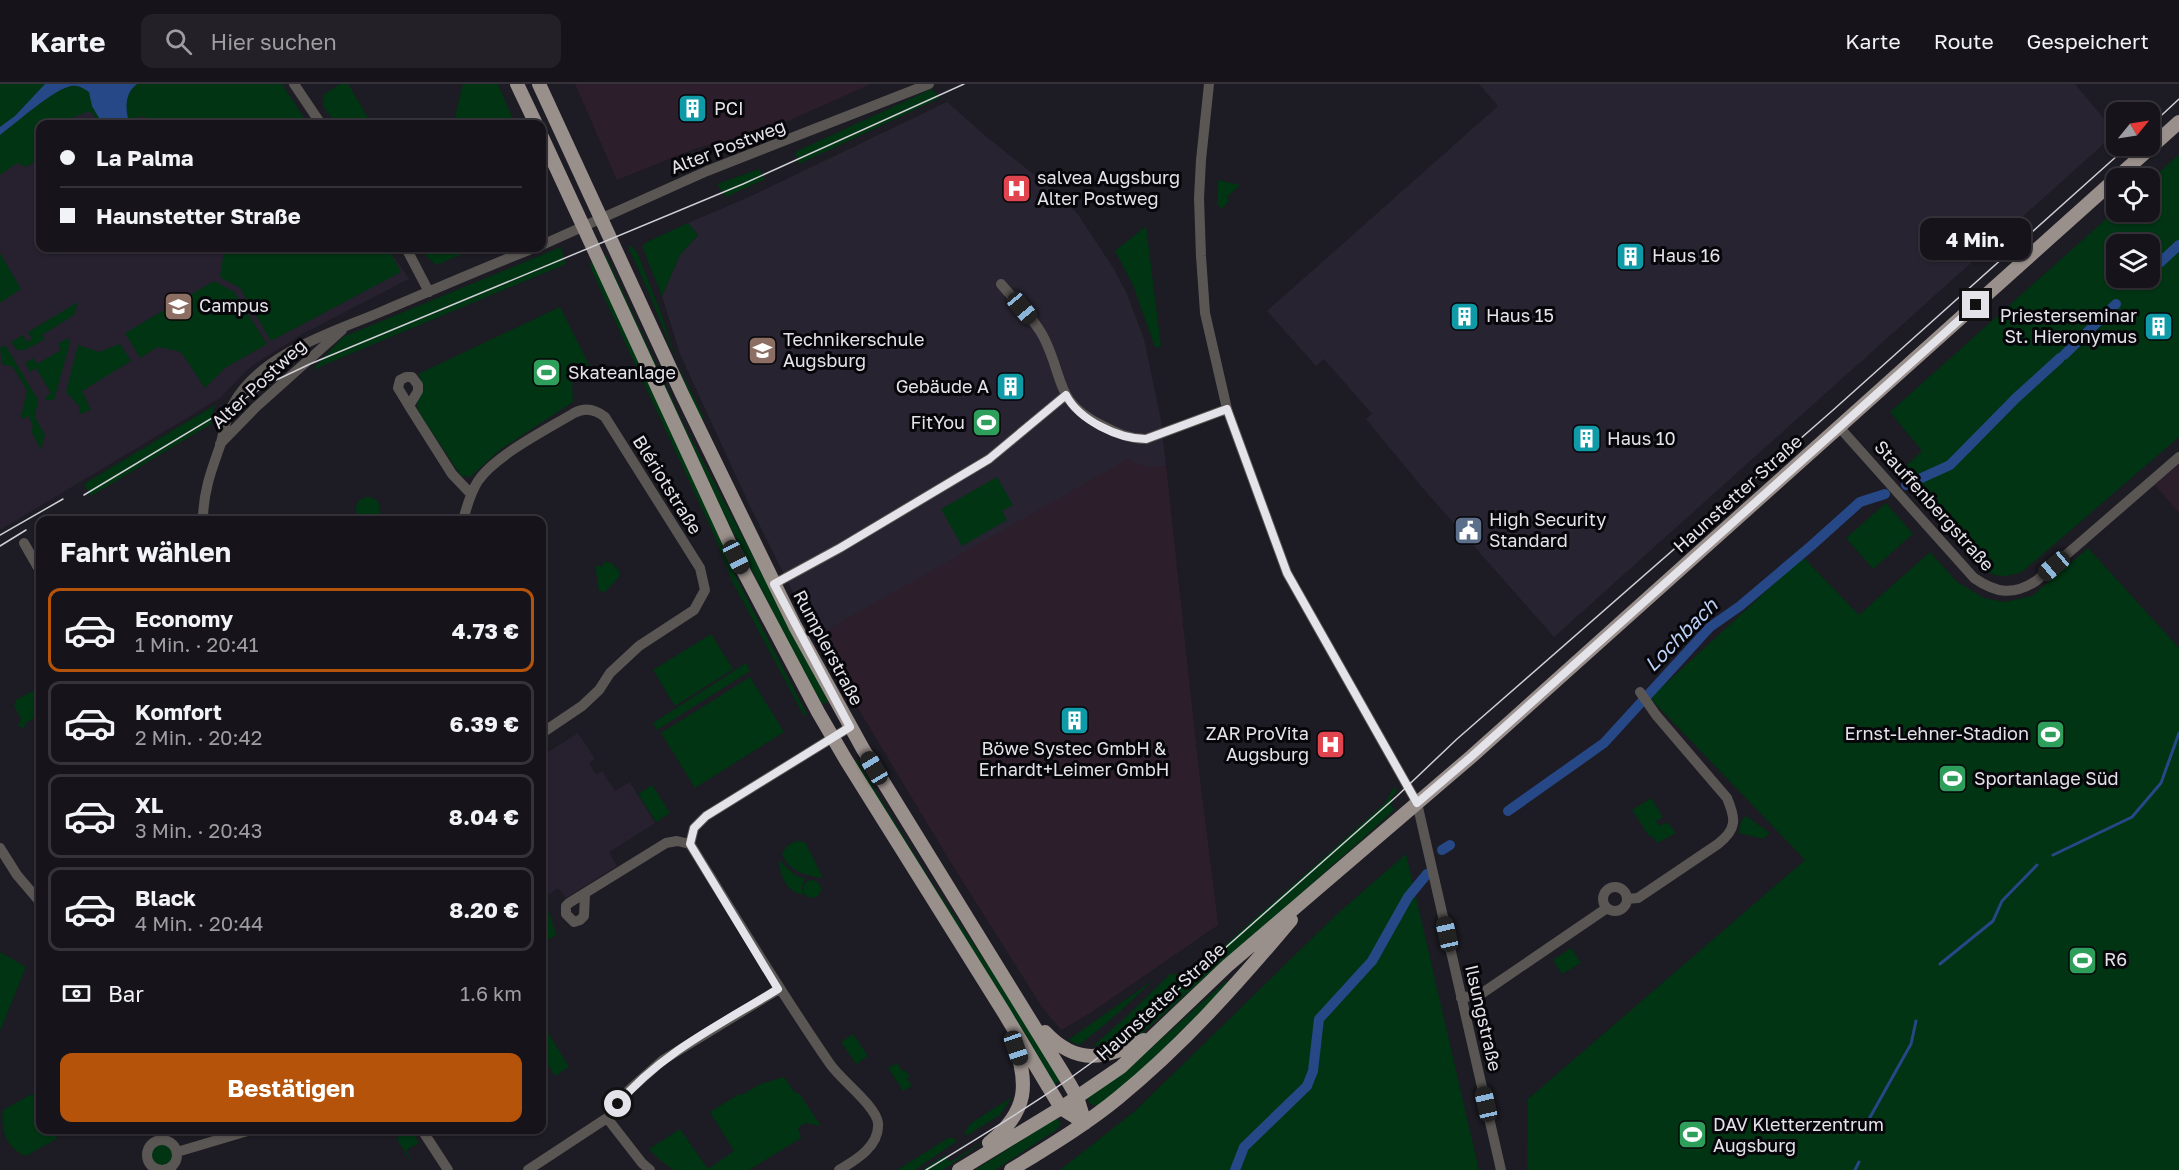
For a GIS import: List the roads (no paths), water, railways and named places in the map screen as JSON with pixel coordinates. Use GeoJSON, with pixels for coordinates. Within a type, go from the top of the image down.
{"type":"FeatureCollection","features":[{"type":"Feature","properties":{"kind":"main road"},"geometry":{"type":"LineString","coordinates":[[517,84],[534,120]]}},
{"type":"Feature","properties":{"kind":"main road","name":"Rumplerstraße"},"geometry":{"type":"LineString","coordinates":[[539,84],[718,470],[774,584],[850,727],[942,881],[1077,1097],[1085,1123]]}},
{"type":"Feature","properties":{"kind":"main road","name":"Haunstetter Straße"},"geometry":{"type":"LineString","coordinates":[[958,1170],[1061,1108],[1121,1067],[1227,966],[1417,803],[1840,428],[2179,122]]}},
{"type":"Feature","properties":{"kind":"main road"},"geometry":{"type":"LineString","coordinates":[[546,146],[736,557],[832,736],[1061,1108],[1085,1123]]}},
{"type":"Feature","properties":{"kind":"main road","name":"Haunstetter Straße"},"geometry":{"type":"LineString","coordinates":[[1011,1170],[1085,1123],[1147,1074],[1230,992],[1318,888]]}},
{"type":"Feature","properties":{"kind":"main road"},"geometry":{"type":"LineString","coordinates":[[958,1170],[1005,1130],[1020,1103],[1023,1090],[1023,1067],[1003,1011]]}},
{"type":"Feature","properties":{"kind":"main road","name":"Rumplerstraße"},"geometry":{"type":"LineString","coordinates":[[1025,1011],[1058,1046],[1070,1053],[1091,1056],[1117,1053],[1154,1036]]}},
{"type":"Feature","properties":{"kind":"street"},"geometry":{"type":"LineString","coordinates":[[294,84],[318,120]]}},
{"type":"Feature","properties":{"kind":"street","name":"Alter Postweg"},"geometry":{"type":"LineString","coordinates":[[546,242],[707,171],[929,84]]}},
{"type":"Feature","properties":{"kind":"street","name":"Ilsungstraße"},"geometry":{"type":"LineString","coordinates":[[1209,84],[1199,196],[1201,256],[1205,313],[1227,409],[1287,573],[1417,803],[1501,1170]]}},
{"type":"Feature","properties":{"kind":"street"},"geometry":{"type":"LineString","coordinates":[[408,252],[429,292]]}},
{"type":"Feature","properties":{"kind":"street","name":"Alter Postweg"},"geometry":{"type":"LineString","coordinates":[[220,445],[231,407],[249,383],[292,351],[318,337],[524,252]]}},
{"type":"Feature","properties":{"kind":"street"},"geometry":{"type":"LineString","coordinates":[[1001,284],[1041,333],[1066,395],[1078,412],[1086,418],[1132,439],[1146,439],[1227,409]]}},
{"type":"Feature","properties":{"kind":"street","name":"Alter Postweg"},"geometry":{"type":"LineString","coordinates":[[220,445],[256,407],[346,326]]}},
{"type":"Feature","properties":{"kind":"street"},"geometry":{"type":"LineString","coordinates":[[774,584],[840,548],[989,459],[1066,395]]}},
{"type":"Feature","properties":{"kind":"street"},"geometry":{"type":"LineString","coordinates":[[409,406],[452,474],[471,494]]}},
{"type":"Feature","properties":{"kind":"street","name":"Blériotstraße"},"geometry":{"type":"LineString","coordinates":[[465,516],[471,494],[478,480],[497,461],[579,410],[596,411],[605,417],[700,568],[705,590],[694,610],[639,646],[610,673],[599,690],[582,706],[546,730]]}},
{"type":"Feature","properties":{"kind":"street","name":"Stauffenbergstraße"},"geometry":{"type":"LineString","coordinates":[[1840,428],[1974,578],[1986,586],[2001,591],[2024,588],[2036,581],[2179,457]]}},
{"type":"Feature","properties":{"kind":"street"},"geometry":{"type":"LineString","coordinates":[[202,516],[205,493],[220,445]]}},
{"type":"Feature","properties":{"kind":"street"},"geometry":{"type":"LineString","coordinates":[[24,543],[36,564]]}},
{"type":"Feature","properties":{"kind":"street"},"geometry":{"type":"LineString","coordinates":[[1627,899],[1638,898],[1718,844],[1727,837],[1734,825],[1733,812],[1727,798],[1642,696]]}},
{"type":"Feature","properties":{"kind":"street"},"geometry":{"type":"LineString","coordinates":[[839,1170],[860,1157],[874,1141],[878,1131],[875,1113],[833,1068],[778,989],[690,844],[694,828],[706,816],[832,736],[850,727]]}},
{"type":"Feature","properties":{"kind":"street"},"geometry":{"type":"LineString","coordinates":[[585,894],[666,843],[677,841],[690,844]]}},
{"type":"Feature","properties":{"kind":"street"},"geometry":{"type":"LineString","coordinates":[[0,848],[17,875],[36,897]]}},
{"type":"Feature","properties":{"kind":"street"},"geometry":{"type":"LineString","coordinates":[[1461,998],[1481,994],[1607,908],[1618,911],[1624,907],[1627,899],[1622,890],[1610,888],[1603,898],[1607,908]]}},
{"type":"Feature","properties":{"kind":"street"},"geometry":{"type":"LineString","coordinates":[[528,1170],[607,1118],[629,1090],[663,1060],[778,989]]}},
{"type":"Feature","properties":{"kind":"street"},"geometry":{"type":"LineString","coordinates":[[607,1118],[650,1170]]}},
{"type":"Feature","properties":{"kind":"street"},"geometry":{"type":"LineString","coordinates":[[177,1152],[238,1134]]}},
{"type":"Feature","properties":{"kind":"street"},"geometry":{"type":"LineString","coordinates":[[425,1134],[448,1170]]}},
{"type":"Feature","properties":{"kind":"street"},"geometry":{"type":"LineString","coordinates":[[162,1140],[175,1147],[177,1152],[173,1165],[160,1170],[149,1161],[148,1151],[153,1143],[162,1140]]}},
{"type":"Feature","properties":{"kind":"water"},"geometry":{"type":"Polygon","coordinates":[[[45,84],[137,84],[127,99],[128,118],[125,120],[100,120],[92,106],[89,92],[76,86],[64,88],[55,93],[0,135],[0,127],[15,116],[45,84]]]}},
{"type":"Feature","properties":{"kind":"waterway","name":"Lochbach"},"geometry":{"type":"LineString","coordinates":[[2160,262],[2179,245]]}},
{"type":"Feature","properties":{"kind":"waterway","name":"Lochbach"},"geometry":{"type":"LineString","coordinates":[[2064,355],[2116,304]]}},
{"type":"Feature","properties":{"kind":"waterway","name":"Lochbach"},"geometry":{"type":"LineString","coordinates":[[1906,485],[1950,465],[2016,398],[2060,358]]}},
{"type":"Feature","properties":{"kind":"waterway","name":"Lochbach"},"geometry":{"type":"LineString","coordinates":[[1508,811],[1604,743],[1710,627],[1740,606],[1860,502],[1885,494]]}},
{"type":"Feature","properties":{"kind":"waterway"},"geometry":{"type":"LineString","coordinates":[[2053,855],[2132,817],[2161,783],[2179,733]]}},
{"type":"Feature","properties":{"kind":"waterway","name":"Lochbach"},"geometry":{"type":"LineString","coordinates":[[1442,850],[1450,845]]}},
{"type":"Feature","properties":{"kind":"waterway"},"geometry":{"type":"LineString","coordinates":[[1940,964],[1993,921],[2002,901],[2037,865]]}},
{"type":"Feature","properties":{"kind":"waterway","name":"Lochbach"},"geometry":{"type":"LineString","coordinates":[[1235,1170],[1244,1147],[1307,1086],[1313,1071],[1319,1019],[1372,961],[1408,897],[1427,874]]}},
{"type":"Feature","properties":{"kind":"waterway"},"geometry":{"type":"LineString","coordinates":[[1864,1128],[1911,1044],[1916,1021]]}},
{"type":"Feature","properties":{"kind":"waterway"},"geometry":{"type":"LineString","coordinates":[[1855,1170],[1859,1162]]}},
{"type":"Feature","properties":{"kind":"tram line"},"geometry":{"type":"LineString","coordinates":[[84,495],[272,382],[310,364],[743,184],[964,84]]}},
{"type":"Feature","properties":{"kind":"tram line"},"geometry":{"type":"LineString","coordinates":[[2160,117],[2179,99]]}},
{"type":"Feature","properties":{"kind":"tram line"},"geometry":{"type":"LineString","coordinates":[[926,1170],[1055,1089],[1128,1034],[1397,796],[1457,739],[1832,411],[2117,156]]}},
{"type":"Feature","properties":{"kind":"tram line"},"geometry":{"type":"LineString","coordinates":[[0,535],[63,499]]}},
{"type":"Feature","properties":{"kind":"tram line"},"geometry":{"type":"LineString","coordinates":[[0,546],[26,530]]}},
{"type":"Feature","properties":{"kind":"place","name":"PCI"},"geometry":{"type":"Point","coordinates":[693,109]}},
{"type":"Feature","properties":{"kind":"place","name":"salvea Augsburg Alter Postweg"},"geometry":{"type":"Point","coordinates":[1016,188]}},
{"type":"Feature","properties":{"kind":"place","name":"Haus 16"},"geometry":{"type":"Point","coordinates":[1631,256]}},
{"type":"Feature","properties":{"kind":"place","name":"Campus"},"geometry":{"type":"Point","coordinates":[178,306]}},
{"type":"Feature","properties":{"kind":"place","name":"Haus 15"},"geometry":{"type":"Point","coordinates":[1465,316]}},
{"type":"Feature","properties":{"kind":"place","name":"Priesterseminar St. Hieronymus"},"geometry":{"type":"Point","coordinates":[2158,326]}},
{"type":"Feature","properties":{"kind":"place","name":"Technikerschule Augsburg"},"geometry":{"type":"Point","coordinates":[762,350]}},
{"type":"Feature","properties":{"kind":"place","name":"Skateanlage"},"geometry":{"type":"Point","coordinates":[547,373]}},
{"type":"Feature","properties":{"kind":"place","name":"Gebäude A"},"geometry":{"type":"Point","coordinates":[1010,387]}},
{"type":"Feature","properties":{"kind":"place","name":"FitYou"},"geometry":{"type":"Point","coordinates":[986,423]}},
{"type":"Feature","properties":{"kind":"place","name":"Haus 10"},"geometry":{"type":"Point","coordinates":[1586,439]}},
{"type":"Feature","properties":{"kind":"place","name":"High Security Standard"},"geometry":{"type":"Point","coordinates":[1468,530]}},
{"type":"Feature","properties":{"kind":"place","name":"Böwe Systec GmbH & Erhardt+Leimer GmbH"},"geometry":{"type":"Point","coordinates":[1074,720]}},
{"type":"Feature","properties":{"kind":"place","name":"Ernst-Lehner-Stadion"},"geometry":{"type":"Point","coordinates":[2050,734]}},
{"type":"Feature","properties":{"kind":"place","name":"ZAR ProVita Augsburg"},"geometry":{"type":"Point","coordinates":[1330,744]}},
{"type":"Feature","properties":{"kind":"place","name":"Sportanlage Süd"},"geometry":{"type":"Point","coordinates":[1953,779]}},
{"type":"Feature","properties":{"kind":"place","name":"R6"},"geometry":{"type":"Point","coordinates":[2083,960]}},
{"type":"Feature","properties":{"kind":"place","name":"DAV Kletterzentrum Augsburg"},"geometry":{"type":"Point","coordinates":[1692,1135]}}]}
